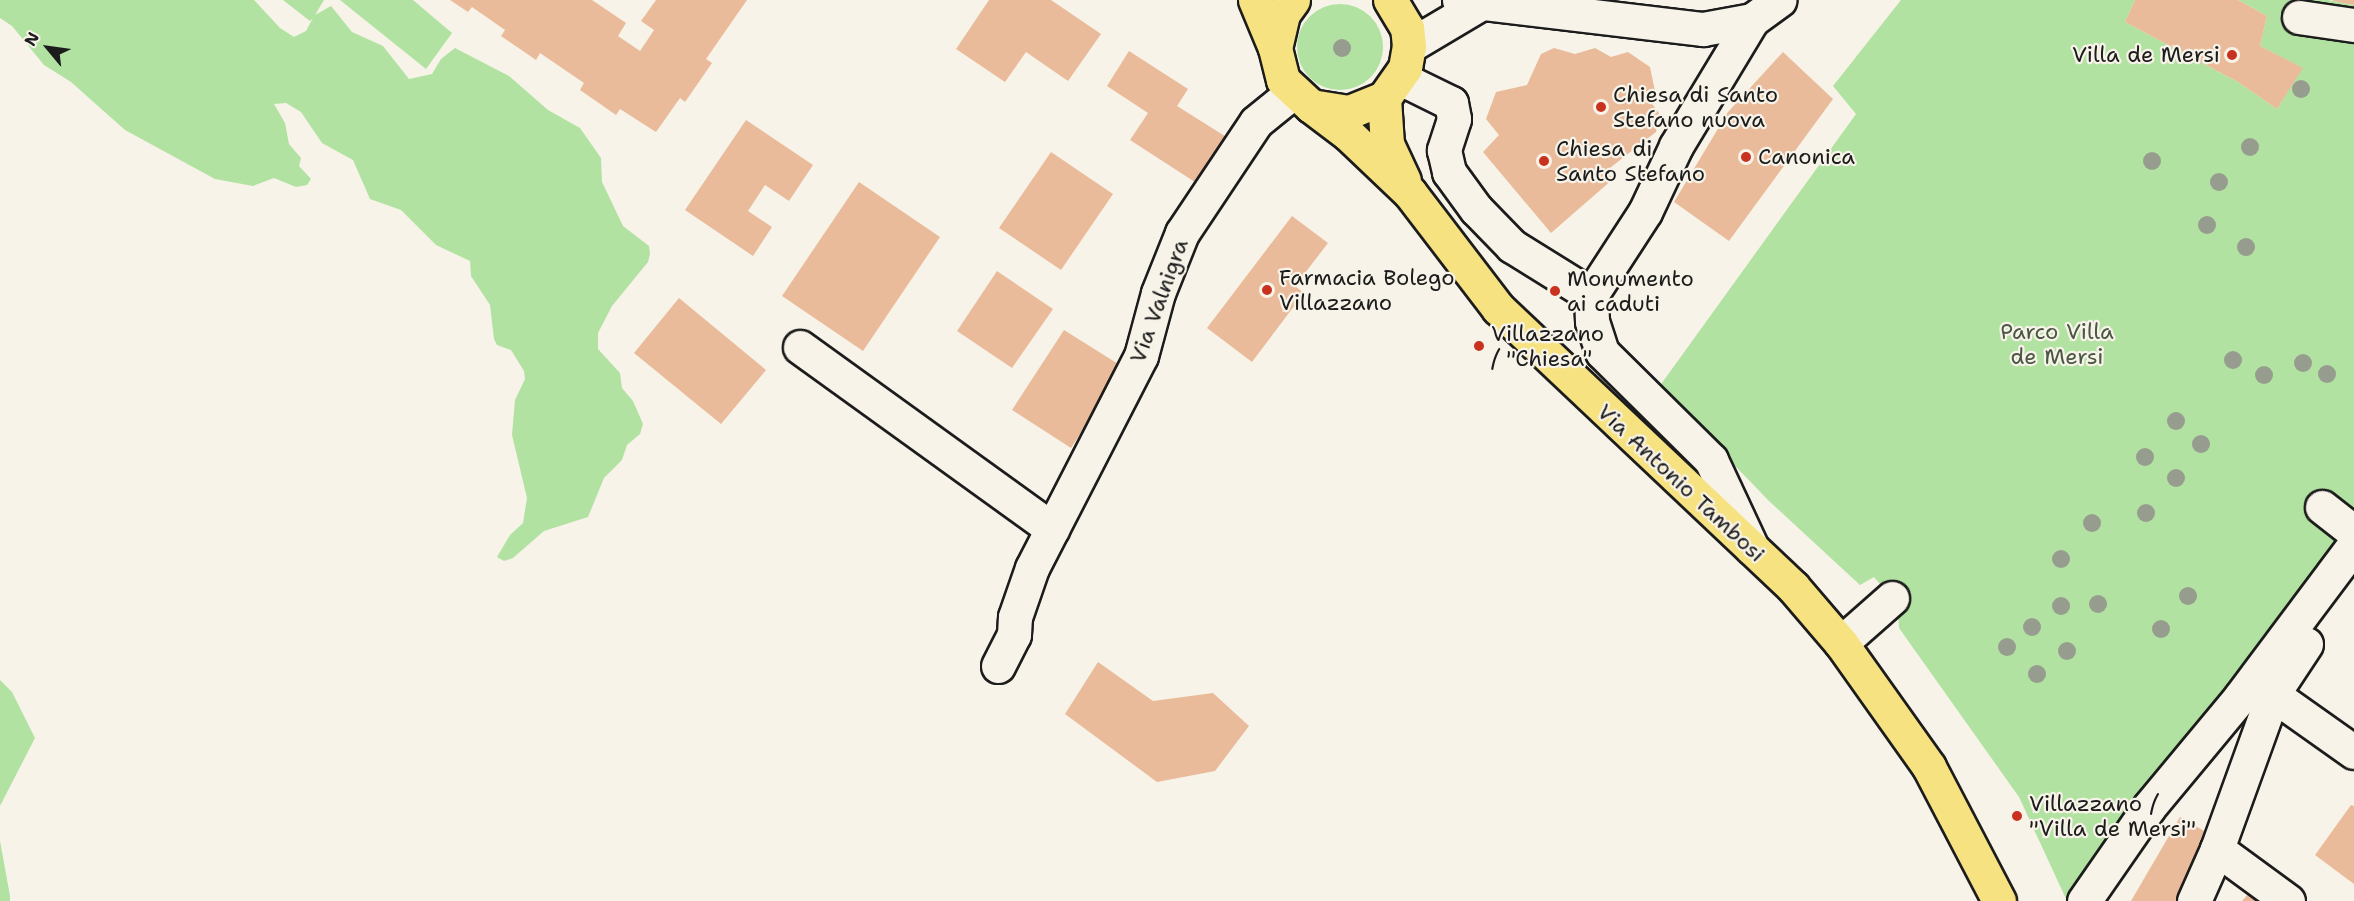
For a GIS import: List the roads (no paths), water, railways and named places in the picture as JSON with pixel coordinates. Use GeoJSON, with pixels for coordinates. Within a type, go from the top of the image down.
{"type":"FeatureCollection","features":[{"type":"Feature","properties":{"kind":"main road"},"geometry":{"type":"LineString","coordinates":[[1255,0],[1275,48],[1283,80],[1302,99],[1349,112],[1392,88]]}},
{"type":"Feature","properties":{"kind":"main road"},"geometry":{"type":"LineString","coordinates":[[1275,48],[1283,14],[1293,0]]}},
{"type":"Feature","properties":{"kind":"main road"},"geometry":{"type":"LineString","coordinates":[[1390,0],[1407,28],[1409,46],[1392,88],[1387,144],[1410,193]]}},
{"type":"Feature","properties":{"kind":"main road","name":"Via Antonio Tambosi"},"geometry":{"type":"LineString","coordinates":[[1302,99],[1348,134],[1410,193],[1498,308],[1793,587],[1841,643],[1929,766],[1999,901]]}},
{"type":"Feature","properties":{"kind":"street"},"geometry":{"type":"LineString","coordinates":[[1753,550],[1712,460],[1602,352],[1592,322],[1591,295],[1645,212],[1677,146],[1752,20],[1779,0]]}},
{"type":"Feature","properties":{"kind":"street"},"geometry":{"type":"LineString","coordinates":[[1409,46],[1471,1],[1703,29],[1752,20]]}},
{"type":"Feature","properties":{"kind":"street"},"geometry":{"type":"LineString","coordinates":[[2299,17],[2354,25]]}},
{"type":"Feature","properties":{"kind":"street"},"geometry":{"type":"LineString","coordinates":[[1392,88],[1451,103],[1454,119],[1444,150],[1449,172],[1476,209],[1512,246],[1591,295]]}},
{"type":"Feature","properties":{"kind":"street","name":"Via Valnigra"},"geometry":{"type":"LineString","coordinates":[[999,666],[1014,635],[1015,618],[1032,568],[1141,356],[1158,293],[1182,233],[1256,122],[1302,99]]}},
{"type":"Feature","properties":{"kind":"street"},"geometry":{"type":"LineString","coordinates":[[800,347],[1052,529]]}},
{"type":"Feature","properties":{"kind":"street"},"geometry":{"type":"LineString","coordinates":[[2322,507],[2354,532]]}},
{"type":"Feature","properties":{"kind":"street"},"geometry":{"type":"LineString","coordinates":[[2194,901],[2217,849],[2263,687],[2354,545]]}},
{"type":"Feature","properties":{"kind":"street"},"geometry":{"type":"LineString","coordinates":[[2084,901],[2149,807],[2263,687],[2354,577]]}},
{"type":"Feature","properties":{"kind":"street"},"geometry":{"type":"LineString","coordinates":[[1841,643],[1892,598]]}},
{"type":"Feature","properties":{"kind":"street"},"geometry":{"type":"LineString","coordinates":[[2263,687],[2354,752]]}},
{"type":"Feature","properties":{"kind":"street"},"geometry":{"type":"LineString","coordinates":[[2217,849],[2288,901]]}},
{"type":"Feature","properties":{"kind":"place","name":"Villa de Mersi"},"geometry":{"type":"Point","coordinates":[2232,55]}},
{"type":"Feature","properties":{"kind":"place","name":"Chiesa di Santo Stefano nuova"},"geometry":{"type":"Point","coordinates":[1601,107]}},
{"type":"Feature","properties":{"kind":"place","name":"Canonica"},"geometry":{"type":"Point","coordinates":[1746,157]}},
{"type":"Feature","properties":{"kind":"place","name":"Chiesa di Santo Stefano"},"geometry":{"type":"Point","coordinates":[1544,161]}},
{"type":"Feature","properties":{"kind":"place","name":"Farmacia Bolego Villazzano"},"geometry":{"type":"Point","coordinates":[1267,290]}},
{"type":"Feature","properties":{"kind":"place","name":"Monumento ai caduti"},"geometry":{"type":"Point","coordinates":[1555,291]}},
{"type":"Feature","properties":{"kind":"place","name":"Villazzano / \"Chiesa\""},"geometry":{"type":"Point","coordinates":[1479,346]}},
{"type":"Feature","properties":{"kind":"place","name":"Villazzano / \"Villa de Mersi\""},"geometry":{"type":"Point","coordinates":[2017,816]}},
{"type":"Feature","properties":{"kind":"park label","name":"Parco Villa de Mersi"},"geometry":{"type":"Point","coordinates":[2057,344]}}]}
